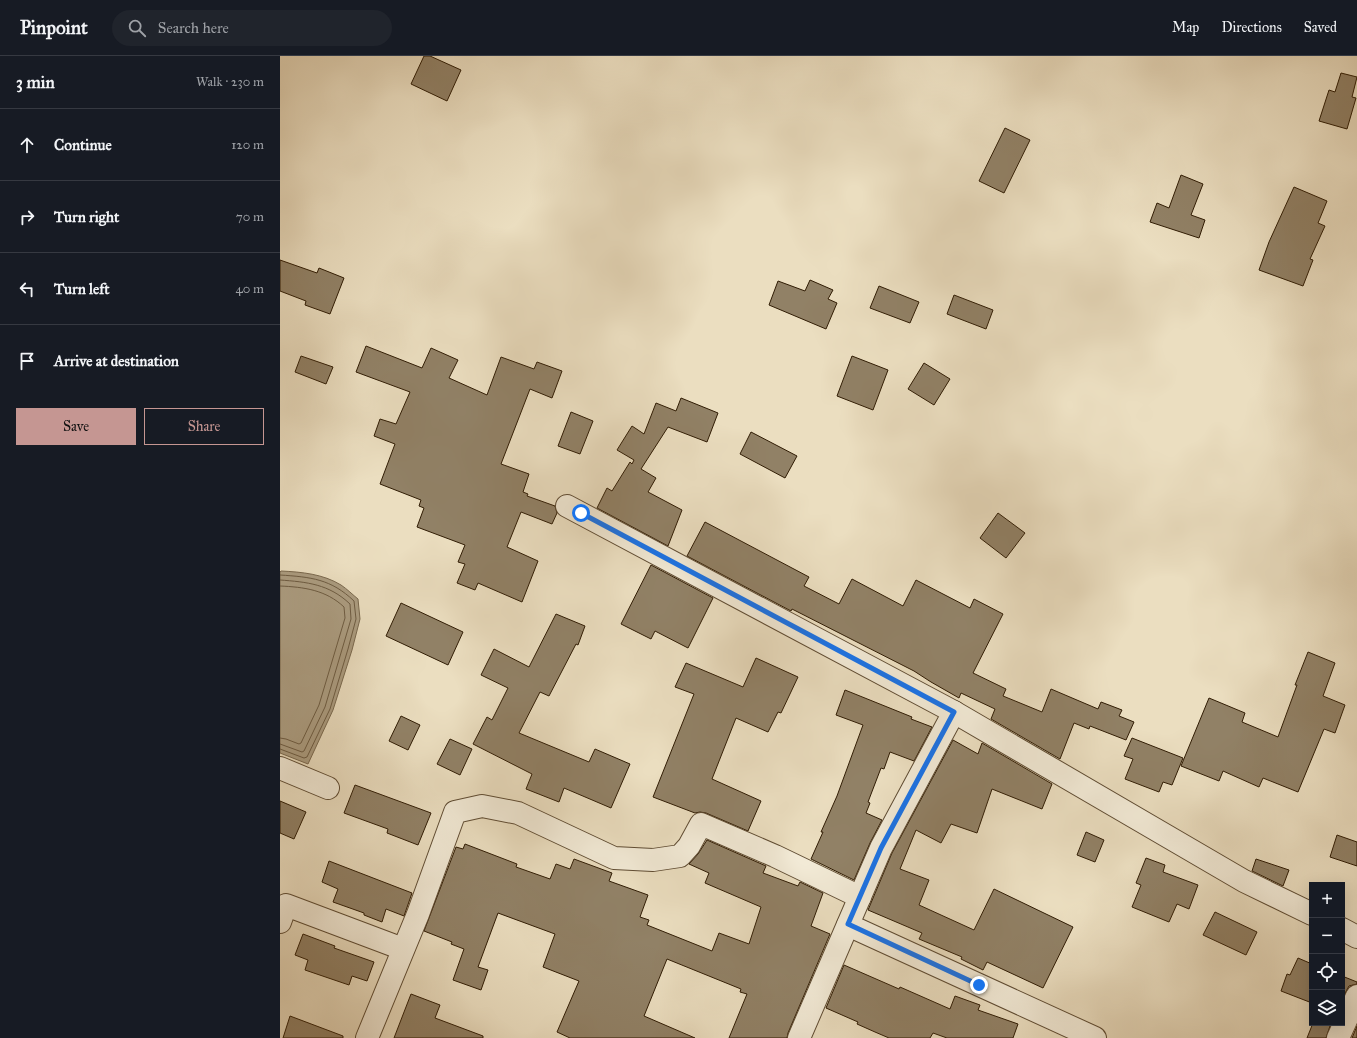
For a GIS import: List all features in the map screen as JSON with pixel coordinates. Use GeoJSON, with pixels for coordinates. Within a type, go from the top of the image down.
{"type":"FeatureCollection","features":[{"type":"Feature","properties":{"kind":"street"},"geometry":{"type":"LineString","coordinates":[[567,506],[954,712],[1244,881],[1309,913]]}},
{"type":"Feature","properties":{"kind":"street"},"geometry":{"type":"LineString","coordinates":[[799,1038],[881,848],[954,712]]}},
{"type":"Feature","properties":{"kind":"street"},"geometry":{"type":"LineString","coordinates":[[280,768],[328,788]]}},
{"type":"Feature","properties":{"kind":"street"},"geometry":{"type":"LineString","coordinates":[[366,1038],[418,914],[455,812],[482,806],[518,813],[614,858],[653,860],[680,856],[689,846],[701,824],[775,856],[860,897]]}},
{"type":"Feature","properties":{"kind":"street"},"geometry":{"type":"LineString","coordinates":[[280,922],[286,905],[403,949]]}},
{"type":"Feature","properties":{"kind":"street"},"geometry":{"type":"LineString","coordinates":[[848,924],[1095,1038]]}},
{"type":"Feature","properties":{"kind":"street"},"geometry":{"type":"LineString","coordinates":[[1345,931],[1357,937]]}},
{"type":"Feature","properties":{"kind":"street"},"geometry":{"type":"LineString","coordinates":[[1338,1038],[1357,996]]}},
{"type":"Feature","properties":{"kind":"water"},"geometry":{"type":"Polygon","coordinates":[[[281,571],[304,573],[327,578],[341,585],[358,599],[360,619],[352,650],[333,710],[308,764],[280,753],[281,571]]]}},
{"type":"Feature","properties":{"kind":"building"},"geometry":{"type":"Polygon","coordinates":[[[424,56],[430,56],[461,70],[447,101],[411,84],[424,56]]]}},
{"type":"Feature","properties":{"kind":"building"},"geometry":{"type":"Polygon","coordinates":[[[1341,73],[1357,77],[1352,97],[1356,98],[1347,129],[1319,121],[1329,90],[1335,92],[1341,73]]]}},
{"type":"Feature","properties":{"kind":"building"},"geometry":{"type":"Polygon","coordinates":[[[1005,128],[1030,140],[1004,193],[979,181],[1005,128]]]}},
{"type":"Feature","properties":{"kind":"building"},"geometry":{"type":"Polygon","coordinates":[[[1181,175],[1203,184],[1191,215],[1205,220],[1199,238],[1150,222],[1157,203],[1169,208],[1181,175]]]}},
{"type":"Feature","properties":{"kind":"building"},"geometry":{"type":"Polygon","coordinates":[[[1294,187],[1327,201],[1318,223],[1325,226],[1310,259],[1313,260],[1303,286],[1259,270],[1269,242],[1294,187]]]}},
{"type":"Feature","properties":{"kind":"building"},"geometry":{"type":"Polygon","coordinates":[[[280,260],[317,273],[319,268],[344,278],[330,314],[305,305],[306,301],[280,291],[280,260]]]}},
{"type":"Feature","properties":{"kind":"building"},"geometry":{"type":"Polygon","coordinates":[[[810,280],[833,290],[828,299],[837,303],[826,329],[769,305],[778,281],[805,291],[810,280]]]}},
{"type":"Feature","properties":{"kind":"building"},"geometry":{"type":"Polygon","coordinates":[[[879,286],[919,302],[910,323],[870,308],[879,286]]]}},
{"type":"Feature","properties":{"kind":"building"},"geometry":{"type":"Polygon","coordinates":[[[954,295],[993,310],[986,329],[947,314],[954,295]]]}},
{"type":"Feature","properties":{"kind":"building"},"geometry":{"type":"Polygon","coordinates":[[[366,346],[422,368],[431,348],[458,360],[449,378],[487,395],[501,357],[534,369],[537,362],[562,371],[552,398],[530,389],[501,464],[529,474],[523,492],[528,494],[527,496],[555,506],[557,513],[552,524],[521,512],[507,547],[538,561],[522,602],[478,583],[475,590],[457,583],[465,564],[458,562],[465,545],[417,527],[424,508],[419,506],[421,500],[380,484],[395,444],[374,436],[380,419],[396,424],[410,392],[356,372],[366,346]]]}},
{"type":"Feature","properties":{"kind":"building"},"geometry":{"type":"Polygon","coordinates":[[[301,356],[333,367],[326,384],[295,372],[301,356]]]}},
{"type":"Feature","properties":{"kind":"building"},"geometry":{"type":"Polygon","coordinates":[[[852,356],[888,370],[873,410],[837,396],[852,356]]]}},
{"type":"Feature","properties":{"kind":"building"},"geometry":{"type":"Polygon","coordinates":[[[924,363],[950,379],[934,405],[908,389],[924,363]]]}},
{"type":"Feature","properties":{"kind":"building"},"geometry":{"type":"Polygon","coordinates":[[[681,398],[718,413],[707,442],[668,427],[641,469],[656,478],[648,492],[682,510],[668,546],[597,508],[607,488],[612,491],[630,462],[632,464],[634,460],[617,450],[632,426],[644,434],[656,403],[676,411],[681,398]]]}},
{"type":"Feature","properties":{"kind":"building"},"geometry":{"type":"Polygon","coordinates":[[[571,412],[593,421],[580,454],[558,446],[571,412]]]}},
{"type":"Feature","properties":{"kind":"building"},"geometry":{"type":"Polygon","coordinates":[[[751,432],[797,456],[785,478],[740,454],[751,432]]]}},
{"type":"Feature","properties":{"kind":"building"},"geometry":{"type":"Polygon","coordinates":[[[998,513],[1025,533],[1006,558],[980,538],[998,513]]]}},
{"type":"Feature","properties":{"kind":"building"},"geometry":{"type":"Polygon","coordinates":[[[705,522],[809,577],[804,586],[839,604],[852,579],[903,606],[916,580],[970,608],[974,599],[1003,614],[973,673],[1006,689],[1003,696],[1042,712],[1051,689],[1098,709],[1101,702],[1122,710],[1119,716],[1134,722],[1126,740],[1090,726],[1089,729],[1074,723],[1060,759],[991,719],[995,709],[961,693],[959,698],[914,671],[792,609],[791,611],[687,556],[705,522]]]}},
{"type":"Feature","properties":{"kind":"building"},"geometry":{"type":"Polygon","coordinates":[[[651,565],[713,598],[688,648],[655,631],[651,639],[621,624],[651,565]]]}},
{"type":"Feature","properties":{"kind":"building"},"geometry":{"type":"Polygon","coordinates":[[[401,603],[463,632],[448,665],[386,636],[401,603]]]}},
{"type":"Feature","properties":{"kind":"building"},"geometry":{"type":"Polygon","coordinates":[[[556,614],[585,626],[578,645],[576,644],[549,696],[540,692],[519,733],[589,762],[595,749],[630,764],[611,808],[564,788],[559,802],[526,789],[532,774],[473,744],[487,717],[492,720],[508,688],[481,675],[494,649],[529,667],[556,614]]]}},
{"type":"Feature","properties":{"kind":"building"},"geometry":{"type":"Polygon","coordinates":[[[1308,652],[1335,663],[1323,696],[1345,705],[1335,733],[1324,729],[1298,792],[1263,778],[1259,787],[1223,771],[1219,781],[1181,766],[1209,698],[1245,713],[1242,722],[1278,737],[1297,685],[1295,685],[1308,652]]]}},
{"type":"Feature","properties":{"kind":"building"},"geometry":{"type":"Polygon","coordinates":[[[756,658],[798,677],[781,713],[778,712],[768,732],[736,718],[712,779],[761,801],[748,831],[706,813],[695,813],[653,797],[694,694],[675,687],[686,663],[743,687],[756,658]]]}},
{"type":"Feature","properties":{"kind":"building"},"geometry":{"type":"Polygon","coordinates":[[[845,690],[912,717],[911,719],[932,727],[914,761],[890,752],[884,769],[881,768],[868,802],[870,803],[866,813],[882,820],[854,880],[811,859],[837,796],[863,725],[836,715],[845,690]]]}},
{"type":"Feature","properties":{"kind":"building"},"geometry":{"type":"Polygon","coordinates":[[[401,716],[420,725],[408,750],[389,741],[401,716]]]}},
{"type":"Feature","properties":{"kind":"building"},"geometry":{"type":"Polygon","coordinates":[[[1132,738],[1183,758],[1172,785],[1163,782],[1159,792],[1125,779],[1133,759],[1124,756],[1132,738]]]}},
{"type":"Feature","properties":{"kind":"building"},"geometry":{"type":"Polygon","coordinates":[[[450,739],[472,749],[460,775],[437,764],[450,739]]]}},
{"type":"Feature","properties":{"kind":"building"},"geometry":{"type":"Polygon","coordinates":[[[953,740],[978,754],[982,743],[1052,784],[1042,809],[992,789],[977,833],[951,824],[941,843],[916,830],[900,869],[929,880],[919,905],[974,930],[994,889],[1073,927],[1043,988],[987,962],[983,970],[961,959],[962,957],[919,939],[922,933],[868,910],[892,853],[953,740]]]}},
{"type":"Feature","properties":{"kind":"building"},"geometry":{"type":"Polygon","coordinates":[[[355,785],[431,813],[418,845],[387,833],[388,829],[344,813],[355,785]]]}},
{"type":"Feature","properties":{"kind":"building"},"geometry":{"type":"Polygon","coordinates":[[[280,801],[306,812],[294,839],[280,833],[280,801]]]}},
{"type":"Feature","properties":{"kind":"building"},"geometry":{"type":"Polygon","coordinates":[[[1086,832],[1104,840],[1095,862],[1077,855],[1086,832]]]}},
{"type":"Feature","properties":{"kind":"building"},"geometry":{"type":"Polygon","coordinates":[[[1337,835],[1357,842],[1357,866],[1330,857],[1337,835]]]}},
{"type":"Feature","properties":{"kind":"building"},"geometry":{"type":"Polygon","coordinates":[[[707,840],[766,866],[763,873],[798,886],[800,882],[823,893],[811,926],[830,934],[787,1038],[729,1038],[747,994],[740,992],[741,989],[667,959],[644,1016],[695,1038],[570,1038],[557,1032],[579,981],[543,967],[555,934],[498,913],[478,967],[488,970],[481,990],[453,980],[464,949],[451,944],[452,942],[424,931],[456,847],[463,849],[465,844],[517,864],[516,867],[550,879],[556,864],[570,869],[574,859],[612,873],[609,881],[648,895],[640,917],[649,920],[647,925],[712,951],[719,933],[749,944],[761,907],[705,883],[709,873],[689,864],[707,840]]]}},
{"type":"Feature","properties":{"kind":"building"},"geometry":{"type":"Polygon","coordinates":[[[1146,858],[1165,865],[1163,872],[1198,885],[1189,909],[1177,904],[1169,922],[1132,907],[1141,885],[1136,883],[1146,858]]]}},
{"type":"Feature","properties":{"kind":"building"},"geometry":{"type":"Polygon","coordinates":[[[1256,859],[1289,870],[1283,886],[1252,871],[1256,859]]]}},
{"type":"Feature","properties":{"kind":"building"},"geometry":{"type":"Polygon","coordinates":[[[329,861],[412,893],[404,916],[386,909],[382,922],[364,915],[364,913],[333,902],[338,889],[322,882],[329,861]]]}},
{"type":"Feature","properties":{"kind":"building"},"geometry":{"type":"Polygon","coordinates":[[[1215,912],[1257,932],[1246,955],[1203,935],[1215,912]]]}},
{"type":"Feature","properties":{"kind":"building"},"geometry":{"type":"Polygon","coordinates":[[[303,934],[335,946],[334,948],[374,962],[367,981],[352,976],[349,985],[305,970],[308,960],[295,955],[303,934]]]}},
{"type":"Feature","properties":{"kind":"building"},"geometry":{"type":"Polygon","coordinates":[[[1298,958],[1309,963],[1309,1002],[1281,991],[1287,974],[1290,975],[1298,958]]]}},
{"type":"Feature","properties":{"kind":"building"},"geometry":{"type":"Polygon","coordinates":[[[844,965],[950,1009],[955,996],[980,1005],[978,1010],[1018,1024],[1013,1038],[947,1038],[933,1033],[930,1038],[889,1038],[875,1032],[857,1024],[858,1022],[826,1008],[844,965]]]}},
{"type":"Feature","properties":{"kind":"building"},"geometry":{"type":"Polygon","coordinates":[[[1345,977],[1357,982],[1357,984],[1349,986],[1345,993],[1345,977]]]}},
{"type":"Feature","properties":{"kind":"building"},"geometry":{"type":"Polygon","coordinates":[[[411,994],[440,1005],[435,1018],[483,1036],[483,1038],[394,1038],[411,994]]]}},
{"type":"Feature","properties":{"kind":"building"},"geometry":{"type":"Polygon","coordinates":[[[290,1016],[343,1036],[343,1038],[283,1038],[290,1016]]]}},
{"type":"Feature","properties":{"kind":"building"},"geometry":{"type":"Polygon","coordinates":[[[1312,1026],[1330,1026],[1326,1038],[1307,1038],[1312,1026]]]}},
{"type":"Feature","properties":{"kind":"building"},"geometry":{"type":"Polygon","coordinates":[[[1357,1026],[1357,1038],[1352,1038],[1357,1026]]]}},
{"type":"Feature","properties":{"kind":"route"},"geometry":{"type":"LineString","coordinates":[[581,513],[954,712],[881,848],[848,924],[979,985]]}}]}
